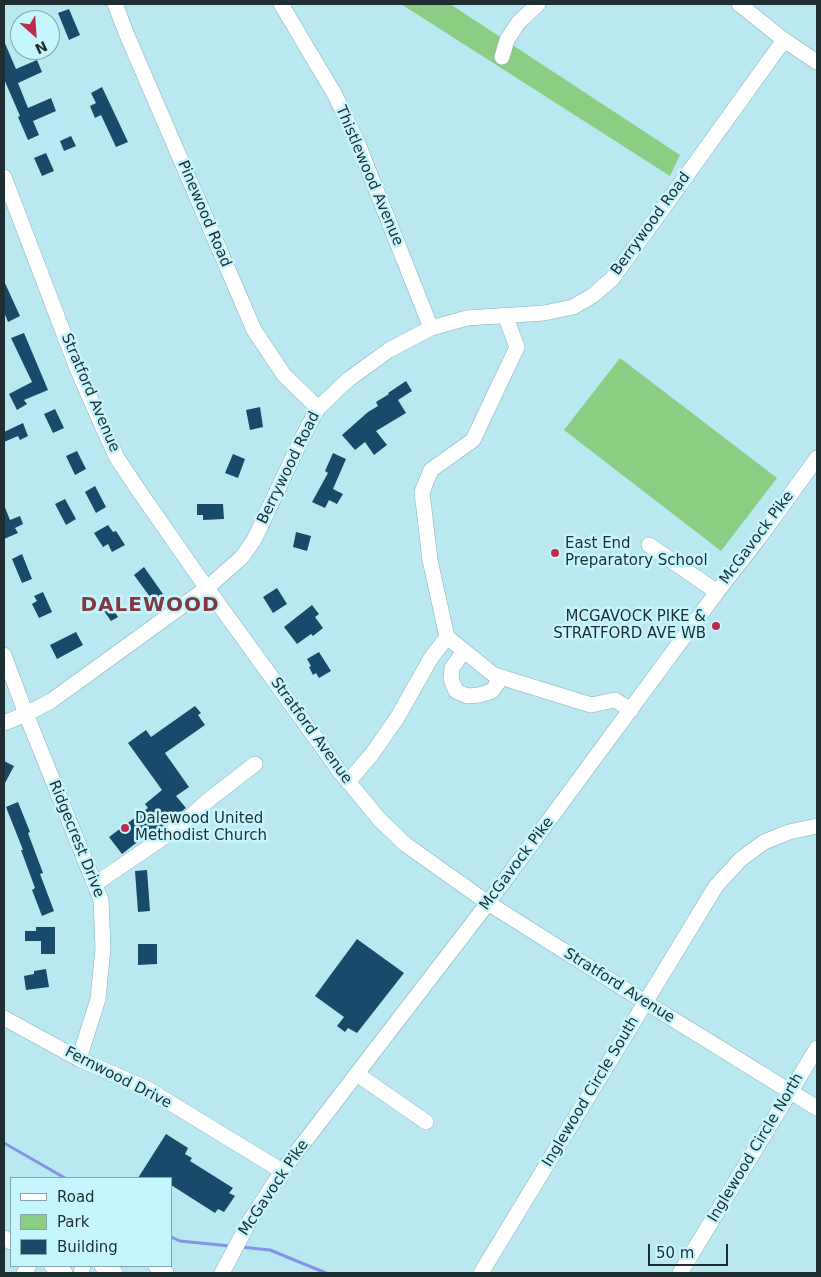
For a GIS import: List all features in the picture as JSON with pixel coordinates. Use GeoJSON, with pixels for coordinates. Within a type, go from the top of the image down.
{"type":"FeatureCollection","features":[{"type":"Feature","properties":{"kind":"street","name":"Pinewood Road"},"geometry":{"type":"LineString","coordinates":[[115,4],[127,36],[254,330],[284,375],[318,408]]}},
{"type":"Feature","properties":{"kind":"street","name":"Thistlewood Avenue"},"geometry":{"type":"LineString","coordinates":[[281,4],[334,95],[356,138],[431,328]]}},
{"type":"Feature","properties":{"kind":"street"},"geometry":{"type":"LineString","coordinates":[[502,57],[508,40],[518,22],[538,4]]}},
{"type":"Feature","properties":{"kind":"street"},"geometry":{"type":"LineString","coordinates":[[739,4],[784,40],[817,62]]}},
{"type":"Feature","properties":{"kind":"street","name":"Berrywood Road"},"geometry":{"type":"LineString","coordinates":[[4,723],[26,714],[51,700],[207,588],[242,558],[254,540],[318,408],[349,380],[389,350],[431,328],[467,318],[544,313],[573,307],[592,296],[612,279],[784,40]]}},
{"type":"Feature","properties":{"kind":"street","name":"Stratford Avenue"},"geometry":{"type":"LineString","coordinates":[[4,177],[78,370],[117,458],[207,588],[348,782],[380,820],[405,844],[488,904],[817,1108]]}},
{"type":"Feature","properties":{"kind":"street"},"geometry":{"type":"LineString","coordinates":[[505,315],[517,347],[473,440],[431,470],[422,492],[430,560],[446,637],[494,675],[591,706],[615,700],[631,710]]}},
{"type":"Feature","properties":{"kind":"street","name":"McGavock Pike"},"geometry":{"type":"LineString","coordinates":[[222,1273],[249,1222],[282,1171],[488,904],[817,458]]}},
{"type":"Feature","properties":{"kind":"street"},"geometry":{"type":"LineString","coordinates":[[649,545],[717,592]]}},
{"type":"Feature","properties":{"kind":"street"},"geometry":{"type":"LineString","coordinates":[[348,782],[372,754],[446,637]]}},
{"type":"Feature","properties":{"kind":"street"},"geometry":{"type":"LineString","coordinates":[[464,651],[452,668],[451,679],[456,691],[467,696],[479,695],[492,691],[502,677]]}},
{"type":"Feature","properties":{"kind":"street","name":"Ridgecrest Drive"},"geometry":{"type":"LineString","coordinates":[[4,655],[101,900],[103,956],[98,999],[79,1059]]}},
{"type":"Feature","properties":{"kind":"street"},"geometry":{"type":"LineString","coordinates":[[95,884],[179,827],[206,802],[256,764]]}},
{"type":"Feature","properties":{"kind":"street","name":"Inglewood Circle South"},"geometry":{"type":"LineString","coordinates":[[481,1273],[716,886],[741,859],[764,842],[788,832],[817,826]]}},
{"type":"Feature","properties":{"kind":"street","name":"Fernwood Drive"},"geometry":{"type":"LineString","coordinates":[[4,1018],[79,1059],[146,1088],[282,1171]]}},
{"type":"Feature","properties":{"kind":"street","name":"Inglewood Circle North"},"geometry":{"type":"LineString","coordinates":[[680,1273],[817,1048]]}},
{"type":"Feature","properties":{"kind":"street"},"geometry":{"type":"LineString","coordinates":[[357,1074],[426,1122]]}},
{"type":"Feature","properties":{"kind":"street"},"geometry":{"type":"LineString","coordinates":[[54,1267],[65,1273]]}},
{"type":"Feature","properties":{"kind":"street"},"geometry":{"type":"LineString","coordinates":[[104,1267],[115,1273]]}},
{"type":"Feature","properties":{"kind":"green space"},"geometry":{"type":"Polygon","coordinates":[[[401,4],[450,4],[680,155],[670,176],[401,4]]]}},
{"type":"Feature","properties":{"kind":"green space"},"geometry":{"type":"Polygon","coordinates":[[[620,358],[777,478],[721,551],[564,430],[620,358]]]}},
{"type":"Feature","properties":{"kind":"building"},"geometry":{"type":"Polygon","coordinates":[[[69,9],[80,35],[69,40],[60,18],[60,12],[69,9]]]}},
{"type":"Feature","properties":{"kind":"building"},"geometry":{"type":"Polygon","coordinates":[[[4,41],[10,55],[10,60],[12,60],[16,69],[37,60],[42,72],[18,83],[28,108],[51,98],[56,111],[33,121],[39,135],[28,140],[4,79],[4,41]]]}},
{"type":"Feature","properties":{"kind":"building"},"geometry":{"type":"Polygon","coordinates":[[[102,87],[128,142],[116,147],[101,115],[95,118],[90,106],[96,103],[91,93],[102,87]]]}},
{"type":"Feature","properties":{"kind":"building"},"geometry":{"type":"Polygon","coordinates":[[[71,136],[76,146],[64,151],[60,141],[71,136]]]}},
{"type":"Feature","properties":{"kind":"building"},"geometry":{"type":"Polygon","coordinates":[[[46,153],[54,171],[42,176],[34,158],[46,153]]]}},
{"type":"Feature","properties":{"kind":"building"},"geometry":{"type":"Polygon","coordinates":[[[4,281],[20,316],[8,322],[4,312],[4,281]]]}},
{"type":"Feature","properties":{"kind":"building"},"geometry":{"type":"Polygon","coordinates":[[[24,333],[48,390],[24,400],[27,404],[17,410],[9,394],[32,382],[11,338],[24,333]]]}},
{"type":"Feature","properties":{"kind":"building"},"geometry":{"type":"Polygon","coordinates":[[[406,381],[412,391],[398,400],[406,413],[376,431],[387,445],[374,455],[365,442],[355,450],[342,435],[368,412],[378,406],[376,402],[406,381]]]}},
{"type":"Feature","properties":{"kind":"building"},"geometry":{"type":"Polygon","coordinates":[[[260,407],[263,427],[250,430],[246,410],[260,407]]]}},
{"type":"Feature","properties":{"kind":"building"},"geometry":{"type":"Polygon","coordinates":[[[55,409],[64,428],[53,433],[44,414],[55,409]]]}},
{"type":"Feature","properties":{"kind":"building"},"geometry":{"type":"Polygon","coordinates":[[[23,423],[28,436],[20,440],[18,436],[4,442],[4,432],[23,423]]]}},
{"type":"Feature","properties":{"kind":"building"},"geometry":{"type":"Polygon","coordinates":[[[77,451],[86,469],[75,475],[66,456],[77,451]]]}},
{"type":"Feature","properties":{"kind":"building"},"geometry":{"type":"Polygon","coordinates":[[[333,453],[346,459],[333,489],[343,494],[337,504],[329,500],[325,508],[312,502],[328,473],[325,471],[333,453]]]}},
{"type":"Feature","properties":{"kind":"building"},"geometry":{"type":"Polygon","coordinates":[[[233,454],[245,459],[238,478],[225,473],[233,454]]]}},
{"type":"Feature","properties":{"kind":"building"},"geometry":{"type":"Polygon","coordinates":[[[95,486],[106,507],[96,513],[85,492],[95,486]]]}},
{"type":"Feature","properties":{"kind":"building"},"geometry":{"type":"Polygon","coordinates":[[[65,499],[76,519],[66,525],[55,504],[65,499]]]}},
{"type":"Feature","properties":{"kind":"building"},"geometry":{"type":"Polygon","coordinates":[[[197,504],[223,504],[224,519],[203,520],[203,515],[197,515],[197,504]]]}},
{"type":"Feature","properties":{"kind":"building"},"geometry":{"type":"Polygon","coordinates":[[[4,505],[10,520],[20,516],[23,524],[15,528],[18,533],[4,539],[4,505]]]}},
{"type":"Feature","properties":{"kind":"building"},"geometry":{"type":"Polygon","coordinates":[[[108,525],[113,532],[116,531],[125,545],[112,552],[108,544],[103,547],[94,533],[108,525]]]}},
{"type":"Feature","properties":{"kind":"building"},"geometry":{"type":"Polygon","coordinates":[[[296,532],[311,536],[307,551],[293,547],[296,532]]]}},
{"type":"Feature","properties":{"kind":"building"},"geometry":{"type":"Polygon","coordinates":[[[22,554],[32,579],[22,583],[12,559],[22,554]]]}},
{"type":"Feature","properties":{"kind":"building"},"geometry":{"type":"Polygon","coordinates":[[[144,567],[163,594],[153,601],[134,575],[144,567]]]}},
{"type":"Feature","properties":{"kind":"building"},"geometry":{"type":"Polygon","coordinates":[[[277,588],[287,604],[273,613],[263,597],[277,588]]]}},
{"type":"Feature","properties":{"kind":"building"},"geometry":{"type":"Polygon","coordinates":[[[43,592],[52,612],[39,618],[32,604],[37,601],[34,596],[43,592]]]}},
{"type":"Feature","properties":{"kind":"building"},"geometry":{"type":"Polygon","coordinates":[[[109,603],[118,617],[111,621],[102,608],[109,603]]]}},
{"type":"Feature","properties":{"kind":"building"},"geometry":{"type":"Polygon","coordinates":[[[312,605],[319,614],[315,617],[323,628],[313,636],[311,634],[297,644],[284,627],[312,605]]]}},
{"type":"Feature","properties":{"kind":"building"},"geometry":{"type":"Polygon","coordinates":[[[76,632],[83,645],[57,659],[50,645],[76,632]]]}},
{"type":"Feature","properties":{"kind":"building"},"geometry":{"type":"Polygon","coordinates":[[[319,652],[331,671],[319,678],[316,673],[313,675],[307,659],[319,652]]]}},
{"type":"Feature","properties":{"kind":"building"},"geometry":{"type":"Polygon","coordinates":[[[195,706],[201,713],[198,715],[205,725],[165,753],[189,787],[176,796],[186,808],[156,832],[154,829],[122,854],[109,837],[148,808],[145,804],[162,790],[128,743],[146,730],[151,737],[195,706]]]}},
{"type":"Feature","properties":{"kind":"building"},"geometry":{"type":"Polygon","coordinates":[[[4,761],[14,766],[4,785],[4,761]]]}},
{"type":"Feature","properties":{"kind":"building"},"geometry":{"type":"Polygon","coordinates":[[[18,802],[30,832],[28,833],[43,873],[40,874],[54,911],[42,916],[32,890],[35,888],[21,850],[23,850],[6,807],[18,802]]]}},
{"type":"Feature","properties":{"kind":"building"},"geometry":{"type":"Polygon","coordinates":[[[147,870],[150,911],[138,912],[135,871],[147,870]]]}},
{"type":"Feature","properties":{"kind":"building"},"geometry":{"type":"Polygon","coordinates":[[[36,927],[55,927],[55,954],[41,954],[41,941],[25,941],[25,931],[36,931],[36,927]]]}},
{"type":"Feature","properties":{"kind":"building"},"geometry":{"type":"Polygon","coordinates":[[[357,939],[404,973],[357,1033],[348,1028],[345,1032],[337,1026],[344,1017],[315,996],[357,939]]]}},
{"type":"Feature","properties":{"kind":"building"},"geometry":{"type":"Polygon","coordinates":[[[138,944],[157,944],[157,964],[138,965],[138,944]]]}},
{"type":"Feature","properties":{"kind":"building"},"geometry":{"type":"Polygon","coordinates":[[[46,969],[49,987],[26,990],[24,976],[34,974],[34,971],[46,969]]]}},
{"type":"Feature","properties":{"kind":"building"},"geometry":{"type":"Polygon","coordinates":[[[166,1134],[188,1148],[185,1154],[192,1158],[190,1161],[233,1188],[229,1193],[235,1196],[224,1212],[218,1209],[215,1213],[172,1186],[172,1177],[139,1177],[166,1134]]]}},
{"type":"Feature","properties":{"kind":"waterway"},"geometry":{"type":"LineString","coordinates":[[4,1143],[63,1177]]}},
{"type":"Feature","properties":{"kind":"waterway"},"geometry":{"type":"LineString","coordinates":[[172,1237],[180,1241],[230,1246]]}},
{"type":"Feature","properties":{"kind":"waterway"},"geometry":{"type":"LineString","coordinates":[[241,1247],[270,1250],[326,1273]]}},
{"type":"Feature","properties":{"kind":"place","name":"East End Preparatory School"},"geometry":{"type":"Point","coordinates":[555,553]}},
{"type":"Feature","properties":{"kind":"place","name":"MCGAVOCK PIKE & STRATFORD AVE WB"},"geometry":{"type":"Point","coordinates":[716,626]}},
{"type":"Feature","properties":{"kind":"place","name":"Dalewood United Methodist Church"},"geometry":{"type":"Point","coordinates":[125,828]}},
{"type":"Feature","properties":{"kind":"district","name":"DALEWOOD"},"geometry":{"type":"Point","coordinates":[150,606]}}]}
